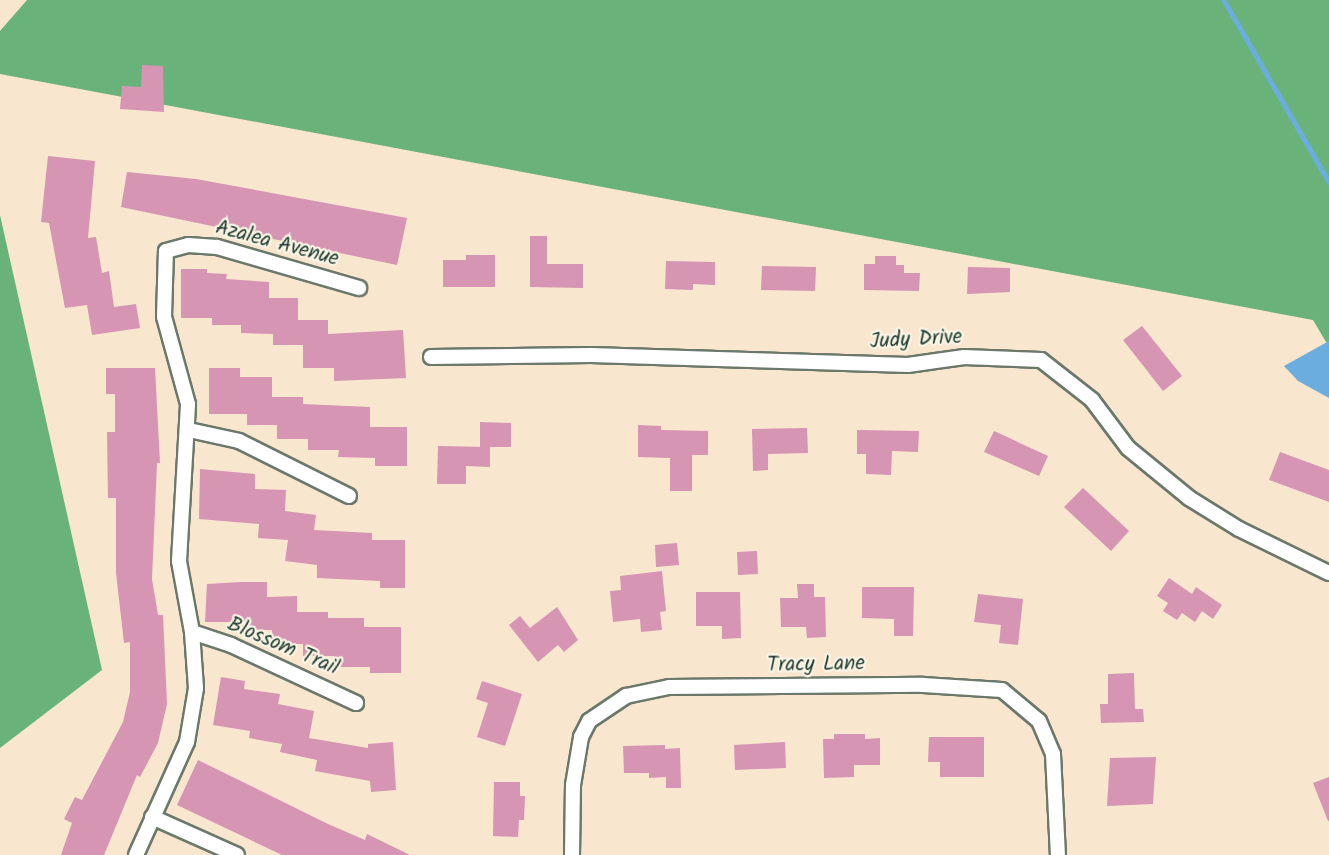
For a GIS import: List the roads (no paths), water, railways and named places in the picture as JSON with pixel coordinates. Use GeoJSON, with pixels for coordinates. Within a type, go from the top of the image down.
{"type":"FeatureCollection","features":[{"type":"Feature","properties":{"kind":"street","name":"Azalea Avenue"},"geometry":{"type":"LineString","coordinates":[[189,430],[183,376],[164,317],[162,283],[166,251],[185,245],[217,247],[359,288]]}},
{"type":"Feature","properties":{"kind":"street","name":"Judy Drive"},"geometry":{"type":"LineString","coordinates":[[431,357],[591,355],[908,365],[964,357],[1041,360],[1092,400],[1128,448],[1189,498],[1239,529],[1329,573]]}},
{"type":"Feature","properties":{"kind":"street"},"geometry":{"type":"LineString","coordinates":[[136,855],[190,732],[196,674],[192,632],[179,561],[179,510],[189,430],[239,441],[349,496]]}},
{"type":"Feature","properties":{"kind":"street","name":"Blossom Trail"},"geometry":{"type":"LineString","coordinates":[[192,632],[262,658],[356,702]]}},
{"type":"Feature","properties":{"kind":"street","name":"Tracy Lane"},"geometry":{"type":"LineString","coordinates":[[572,855],[573,785],[581,737],[589,722],[626,696],[669,687],[923,685],[1002,690],[1039,721],[1053,754],[1058,855]]}},
{"type":"Feature","properties":{"kind":"street"},"geometry":{"type":"LineString","coordinates":[[152,817],[237,855]]}},
{"type":"Feature","properties":{"kind":"water"},"geometry":{"type":"Polygon","coordinates":[[[1329,341],[1329,398],[1298,381],[1284,366],[1329,341]]]}},
{"type":"Feature","properties":{"kind":"waterway"},"geometry":{"type":"LineString","coordinates":[[1224,0],[1329,182]]}}]}
